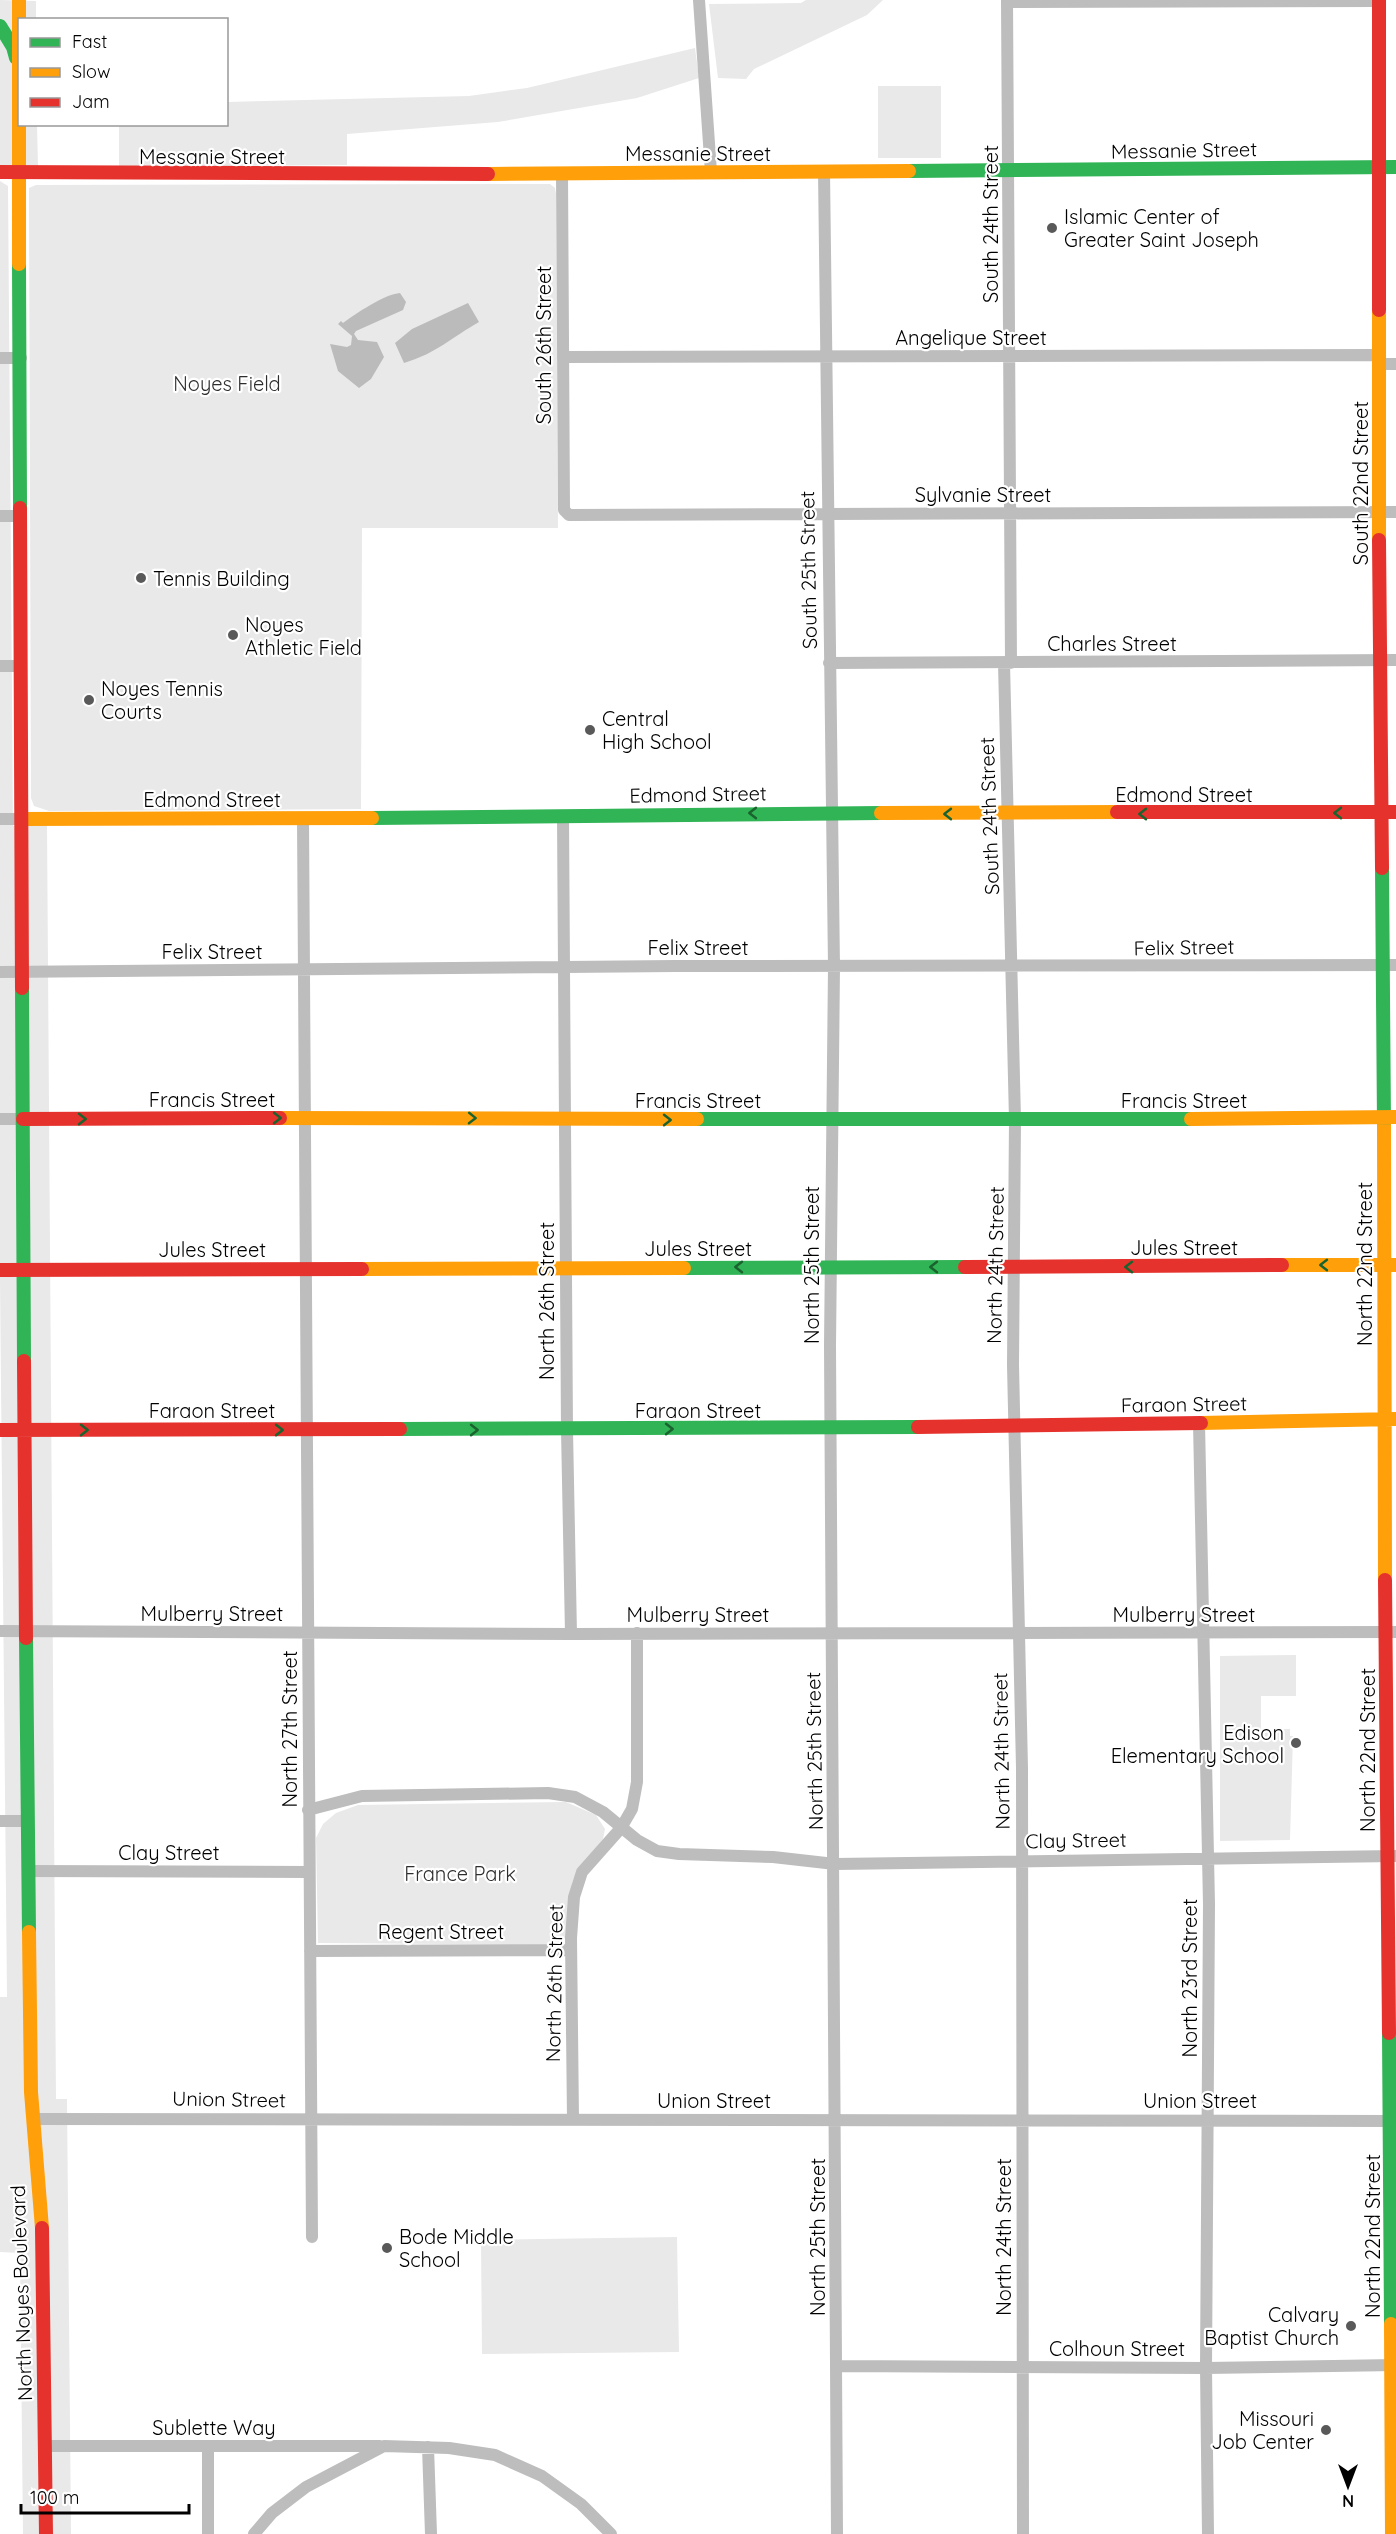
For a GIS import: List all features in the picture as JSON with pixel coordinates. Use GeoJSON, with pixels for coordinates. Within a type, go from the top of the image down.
{"type":"FeatureCollection","features":[{"type":"Feature","properties":{"kind":"street","name":"North Noyes Boulevard"},"geometry":{"type":"LineString","coordinates":[[19,0],[19,18]]}},
{"type":"Feature","properties":{"kind":"street"},"geometry":{"type":"LineString","coordinates":[[699,0],[711,172]]}},
{"type":"Feature","properties":{"kind":"street"},"geometry":{"type":"LineString","coordinates":[[1007,1],[1378,0]]}},
{"type":"Feature","properties":{"kind":"street","name":"South 22nd Street"},"geometry":{"type":"LineString","coordinates":[[1378,0],[1379,660],[1381,812],[1390,965]]}},
{"type":"Feature","properties":{"kind":"street","name":"South 24th Street"},"geometry":{"type":"LineString","coordinates":[[1007,1],[1010,171],[1008,814],[1012,968]]}},
{"type":"Feature","properties":{"kind":"street"},"geometry":{"type":"LineString","coordinates":[[0,26],[13,47],[18,67]]}},
{"type":"Feature","properties":{"kind":"street","name":"North Noyes Boulevard"},"geometry":{"type":"LineString","coordinates":[[19,126],[27,1821],[33,2119],[43,2243],[46,2534]]}},
{"type":"Feature","properties":{"kind":"street","name":"Messanie Street"},"geometry":{"type":"LineString","coordinates":[[0,172],[300,176],[1396,167]]}},
{"type":"Feature","properties":{"kind":"street","name":"South 25th Street"},"geometry":{"type":"LineString","coordinates":[[824,171],[824,357],[834,967]]}},
{"type":"Feature","properties":{"kind":"street","name":"South 26th Street"},"geometry":{"type":"LineString","coordinates":[[562,173],[564,510],[569,515]]}},
{"type":"Feature","properties":{"kind":"street","name":"Angelique Street"},"geometry":{"type":"LineString","coordinates":[[563,357],[1010,356],[1379,360],[1396,364]]}},
{"type":"Feature","properties":{"kind":"street"},"geometry":{"type":"LineString","coordinates":[[0,358],[21,358]]}},
{"type":"Feature","properties":{"kind":"street","name":"Sylvanie Street"},"geometry":{"type":"LineString","coordinates":[[569,515],[1396,512]]}},
{"type":"Feature","properties":{"kind":"street"},"geometry":{"type":"LineString","coordinates":[[0,516],[20,516]]}},
{"type":"Feature","properties":{"kind":"street","name":"Charles Street"},"geometry":{"type":"LineString","coordinates":[[829,663],[1396,660]]}},
{"type":"Feature","properties":{"kind":"street"},"geometry":{"type":"LineString","coordinates":[[0,666],[20,666]]}},
{"type":"Feature","properties":{"kind":"street","name":"Edmond Street"},"geometry":{"type":"LineString","coordinates":[[0,819],[831,813],[1396,812]]}},
{"type":"Feature","properties":{"kind":"street"},"geometry":{"type":"LineString","coordinates":[[563,816],[564,968]]}},
{"type":"Feature","properties":{"kind":"street","name":"North 27th Street"},"geometry":{"type":"LineString","coordinates":[[303,818],[308,1268],[308,1810],[312,2237]]}},
{"type":"Feature","properties":{"kind":"street","name":"Felix Street"},"geometry":{"type":"LineString","coordinates":[[0,972],[1390,965]]}},
{"type":"Feature","properties":{"kind":"street","name":"North 22nd Street"},"geometry":{"type":"LineString","coordinates":[[1390,965],[1391,1856],[1394,2121],[1392,2534]]}},
{"type":"Feature","properties":{"kind":"street","name":"North 25th Street"},"geometry":{"type":"LineString","coordinates":[[834,967],[830,1267],[838,2366],[837,2534]]}},
{"type":"Feature","properties":{"kind":"street","name":"North 26th Street"},"geometry":{"type":"LineString","coordinates":[[564,968],[567,1430],[571,1634]]}},
{"type":"Feature","properties":{"kind":"street","name":"North 24th Street"},"geometry":{"type":"LineString","coordinates":[[1012,968],[1015,1120],[1014,1427],[1021,1860],[1023,2534]]}},
{"type":"Feature","properties":{"kind":"street","name":"Francis Street"},"geometry":{"type":"LineString","coordinates":[[0,1119],[832,1121],[1390,1118]]}},
{"type":"Feature","properties":{"kind":"street","name":"Jules Street"},"geometry":{"type":"LineString","coordinates":[[0,1270],[1389,1265]]}},
{"type":"Feature","properties":{"kind":"street","name":"Faraon Street"},"geometry":{"type":"LineString","coordinates":[[0,1430],[1014,1427],[1390,1419]]}},
{"type":"Feature","properties":{"kind":"street","name":"North 23rd Street"},"geometry":{"type":"LineString","coordinates":[[1199,1423],[1208,1857],[1206,2368],[1208,2534]]}},
{"type":"Feature","properties":{"kind":"street","name":"Mulberry Street"},"geometry":{"type":"LineString","coordinates":[[0,1631],[571,1634],[1391,1632]]}},
{"type":"Feature","properties":{"kind":"street","name":"North 26th Street"},"geometry":{"type":"LineString","coordinates":[[573,2119],[572,1950],[578,1880],[592,1858],[621,1828],[632,1809],[637,1782],[637,1633]]}},
{"type":"Feature","properties":{"kind":"street"},"geometry":{"type":"LineString","coordinates":[[308,1810],[362,1796],[510,1793],[575,1797],[603,1812],[621,1828]]}},
{"type":"Feature","properties":{"kind":"street"},"geometry":{"type":"LineString","coordinates":[[0,1821],[27,1821]]}},
{"type":"Feature","properties":{"kind":"street","name":"Clay Street"},"geometry":{"type":"LineString","coordinates":[[621,1828],[657,1851],[679,1854],[773,1857],[835,1864],[1391,1856]]}},
{"type":"Feature","properties":{"kind":"street","name":"Clay Street"},"geometry":{"type":"LineString","coordinates":[[28,1871],[309,1872]]}},
{"type":"Feature","properties":{"kind":"street","name":"Regent Street"},"geometry":{"type":"LineString","coordinates":[[310,1951],[572,1950]]}},
{"type":"Feature","properties":{"kind":"street","name":"Union Street"},"geometry":{"type":"LineString","coordinates":[[33,2119],[1394,2121]]}},
{"type":"Feature","properties":{"kind":"street","name":"Colhoun Street"},"geometry":{"type":"LineString","coordinates":[[838,2366],[1206,2368],[1393,2366]]}},
{"type":"Feature","properties":{"kind":"street","name":"Sublette Way"},"geometry":{"type":"LineString","coordinates":[[45,2445],[384,2446],[479,2451],[542,2476],[581,2504],[611,2534]]}},
{"type":"Feature","properties":{"kind":"street"},"geometry":{"type":"LineString","coordinates":[[254,2534],[272,2513],[306,2487],[384,2446]]}},
{"type":"Feature","properties":{"kind":"street"},"geometry":{"type":"LineString","coordinates":[[208,2447],[208,2534]]}},
{"type":"Feature","properties":{"kind":"street"},"geometry":{"type":"LineString","coordinates":[[428,2447],[431,2534]]}},
{"type":"Feature","properties":{"kind":"green space"},"geometry":{"type":"Polygon","coordinates":[[[0,0],[36,1],[36,18],[18,18],[18,126],[37,126],[38,166],[0,165],[0,0]]]}},
{"type":"Feature","properties":{"kind":"green space"},"geometry":{"type":"Polygon","coordinates":[[[806,0],[883,0],[867,15],[754,69],[746,79],[718,78],[709,4],[801,3],[806,0]]]}},
{"type":"Feature","properties":{"kind":"green space"},"geometry":{"type":"Polygon","coordinates":[[[695,48],[699,78],[637,98],[498,122],[347,134],[347,165],[119,167],[119,126],[228,126],[228,102],[469,96],[527,88],[695,48]]]}},
{"type":"Feature","properties":{"kind":"green space"},"geometry":{"type":"Polygon","coordinates":[[[878,86],[941,86],[941,158],[878,158],[878,86]]]}},
{"type":"Feature","properties":{"kind":"green space"},"geometry":{"type":"Polygon","coordinates":[[[0,181],[8,186],[13,826],[47,825],[56,2099],[67,2099],[71,2534],[23,2534],[20,2253],[0,2252],[0,1997],[7,1997],[0,1280],[0,181]]]}},
{"type":"Feature","properties":{"kind":"green space","name":"Noyes Field"},"geometry":{"type":"Polygon","coordinates":[[[550,184],[555,188],[556,194],[558,528],[362,528],[361,809],[49,811],[34,806],[31,798],[29,188],[36,185],[550,184]]]}},
{"type":"Feature","properties":{"kind":"green space"},"geometry":{"type":"Polygon","coordinates":[[[1296,1655],[1296,1696],[1261,1696],[1261,1729],[1290,1729],[1290,1736],[1293,1736],[1290,1840],[1220,1841],[1220,1656],[1296,1655]]]}},
{"type":"Feature","properties":{"kind":"green space","name":"France Park"},"geometry":{"type":"Polygon","coordinates":[[[566,1802],[596,1815],[605,1829],[603,1839],[573,1880],[567,1937],[556,1945],[318,1943],[316,1838],[323,1824],[336,1813],[358,1805],[566,1802]]]}},
{"type":"Feature","properties":{"kind":"green space"},"geometry":{"type":"Polygon","coordinates":[[[677,2237],[679,2352],[482,2354],[481,2240],[677,2237]]]}},
{"type":"Feature","properties":{"kind":"shaded area"},"geometry":{"type":"Polygon","coordinates":[[[400,293],[406,302],[403,310],[356,331],[354,334],[358,340],[377,342],[384,357],[371,379],[359,388],[338,371],[330,344],[347,347],[351,345],[352,336],[338,324],[379,301],[400,293]]]}},
{"type":"Feature","properties":{"kind":"shaded area"},"geometry":{"type":"Polygon","coordinates":[[[468,303],[479,322],[435,350],[404,363],[395,343],[412,329],[468,303]]]}},
{"type":"Feature","properties":{"kind":"traffic: fast"},"geometry":{"type":"LineString","coordinates":[[0,26],[13,47],[16,58]]}},
{"type":"Feature","properties":{"kind":"traffic: fast"},"geometry":{"type":"LineString","coordinates":[[909,171],[1396,167]]}},
{"type":"Feature","properties":{"kind":"traffic: fast"},"geometry":{"type":"LineString","coordinates":[[19,264],[20,508]]}},
{"type":"Feature","properties":{"kind":"traffic: fast"},"geometry":{"type":"LineString","coordinates":[[372,818],[881,813]]}},
{"type":"Feature","properties":{"kind":"traffic: fast"},"geometry":{"type":"LineString","coordinates":[[1382,868],[1384,1124]]}},
{"type":"Feature","properties":{"kind":"traffic: fast"},"geometry":{"type":"LineString","coordinates":[[22,988],[24,1361]]}},
{"type":"Feature","properties":{"kind":"traffic: fast"},"geometry":{"type":"LineString","coordinates":[[697,1119],[1191,1119]]}},
{"type":"Feature","properties":{"kind":"traffic: fast"},"geometry":{"type":"LineString","coordinates":[[684,1268],[965,1267]]}},
{"type":"Feature","properties":{"kind":"traffic: fast"},"geometry":{"type":"LineString","coordinates":[[400,1429],[918,1427]]}},
{"type":"Feature","properties":{"kind":"traffic: fast"},"geometry":{"type":"LineString","coordinates":[[26,1638],[29,1932]]}},
{"type":"Feature","properties":{"kind":"traffic: fast"},"geometry":{"type":"LineString","coordinates":[[1389,2033],[1391,2324]]}},
{"type":"Feature","properties":{"kind":"traffic: slow"},"geometry":{"type":"LineString","coordinates":[[19,0],[19,18]]}},
{"type":"Feature","properties":{"kind":"traffic: slow"},"geometry":{"type":"LineString","coordinates":[[19,126],[19,264]]}},
{"type":"Feature","properties":{"kind":"traffic: slow"},"geometry":{"type":"LineString","coordinates":[[488,174],[909,171]]}},
{"type":"Feature","properties":{"kind":"traffic: slow"},"geometry":{"type":"LineString","coordinates":[[1379,310],[1379,540]]}},
{"type":"Feature","properties":{"kind":"traffic: slow"},"geometry":{"type":"LineString","coordinates":[[881,813],[1117,812]]}},
{"type":"Feature","properties":{"kind":"traffic: slow"},"geometry":{"type":"LineString","coordinates":[[22,819],[372,818]]}},
{"type":"Feature","properties":{"kind":"traffic: slow"},"geometry":{"type":"LineString","coordinates":[[1191,1119],[1396,1117]]}},
{"type":"Feature","properties":{"kind":"traffic: slow"},"geometry":{"type":"LineString","coordinates":[[280,1118],[697,1119]]}},
{"type":"Feature","properties":{"kind":"traffic: slow"},"geometry":{"type":"LineString","coordinates":[[1384,1124],[1385,1580]]}},
{"type":"Feature","properties":{"kind":"traffic: slow"},"geometry":{"type":"LineString","coordinates":[[1282,1265],[1396,1265]]}},
{"type":"Feature","properties":{"kind":"traffic: slow"},"geometry":{"type":"LineString","coordinates":[[362,1269],[684,1268]]}},
{"type":"Feature","properties":{"kind":"traffic: slow"},"geometry":{"type":"LineString","coordinates":[[1201,1423],[1396,1419]]}},
{"type":"Feature","properties":{"kind":"traffic: slow"},"geometry":{"type":"LineString","coordinates":[[29,1932],[31,2092],[42,2228]]}},
{"type":"Feature","properties":{"kind":"traffic: slow"},"geometry":{"type":"LineString","coordinates":[[1391,2324],[1392,2534]]}},
{"type":"Feature","properties":{"kind":"traffic: jam"},"geometry":{"type":"LineString","coordinates":[[1379,0],[1379,310]]}},
{"type":"Feature","properties":{"kind":"traffic: jam"},"geometry":{"type":"LineString","coordinates":[[0,172],[488,174]]}},
{"type":"Feature","properties":{"kind":"traffic: jam"},"geometry":{"type":"LineString","coordinates":[[20,508],[22,988]]}},
{"type":"Feature","properties":{"kind":"traffic: jam"},"geometry":{"type":"LineString","coordinates":[[1379,540],[1382,868]]}},
{"type":"Feature","properties":{"kind":"traffic: jam"},"geometry":{"type":"LineString","coordinates":[[1117,812],[1396,812]]}},
{"type":"Feature","properties":{"kind":"traffic: jam"},"geometry":{"type":"LineString","coordinates":[[23,1119],[280,1118]]}},
{"type":"Feature","properties":{"kind":"traffic: jam"},"geometry":{"type":"LineString","coordinates":[[965,1267],[1282,1265]]}},
{"type":"Feature","properties":{"kind":"traffic: jam"},"geometry":{"type":"LineString","coordinates":[[0,1270],[362,1269]]}},
{"type":"Feature","properties":{"kind":"traffic: jam"},"geometry":{"type":"LineString","coordinates":[[24,1361],[26,1638]]}},
{"type":"Feature","properties":{"kind":"traffic: jam"},"geometry":{"type":"LineString","coordinates":[[918,1427],[1201,1423]]}},
{"type":"Feature","properties":{"kind":"traffic: jam"},"geometry":{"type":"LineString","coordinates":[[0,1430],[400,1429]]}},
{"type":"Feature","properties":{"kind":"traffic: jam"},"geometry":{"type":"LineString","coordinates":[[1385,1580],[1389,2033]]}},
{"type":"Feature","properties":{"kind":"traffic: jam"},"geometry":{"type":"LineString","coordinates":[[42,2228],[46,2534]]}},
{"type":"Feature","properties":{"kind":"place","name":"Islamic Center of Greater Saint Joseph"},"geometry":{"type":"Point","coordinates":[1052,228]}},
{"type":"Feature","properties":{"kind":"place","name":"Tennis Building"},"geometry":{"type":"Point","coordinates":[141,578]}},
{"type":"Feature","properties":{"kind":"place","name":"Noyes Athletic Field"},"geometry":{"type":"Point","coordinates":[233,635]}},
{"type":"Feature","properties":{"kind":"place","name":"Noyes Tennis Courts"},"geometry":{"type":"Point","coordinates":[89,700]}},
{"type":"Feature","properties":{"kind":"place","name":"Central High School"},"geometry":{"type":"Point","coordinates":[590,730]}},
{"type":"Feature","properties":{"kind":"place","name":"Edison Elementary School"},"geometry":{"type":"Point","coordinates":[1296,1743]}},
{"type":"Feature","properties":{"kind":"place","name":"Bode Middle School"},"geometry":{"type":"Point","coordinates":[387,2248]}},
{"type":"Feature","properties":{"kind":"place","name":"Calvary Baptist Church"},"geometry":{"type":"Point","coordinates":[1351,2326]}},
{"type":"Feature","properties":{"kind":"place","name":"Missouri Job Center"},"geometry":{"type":"Point","coordinates":[1326,2430]}}]}
